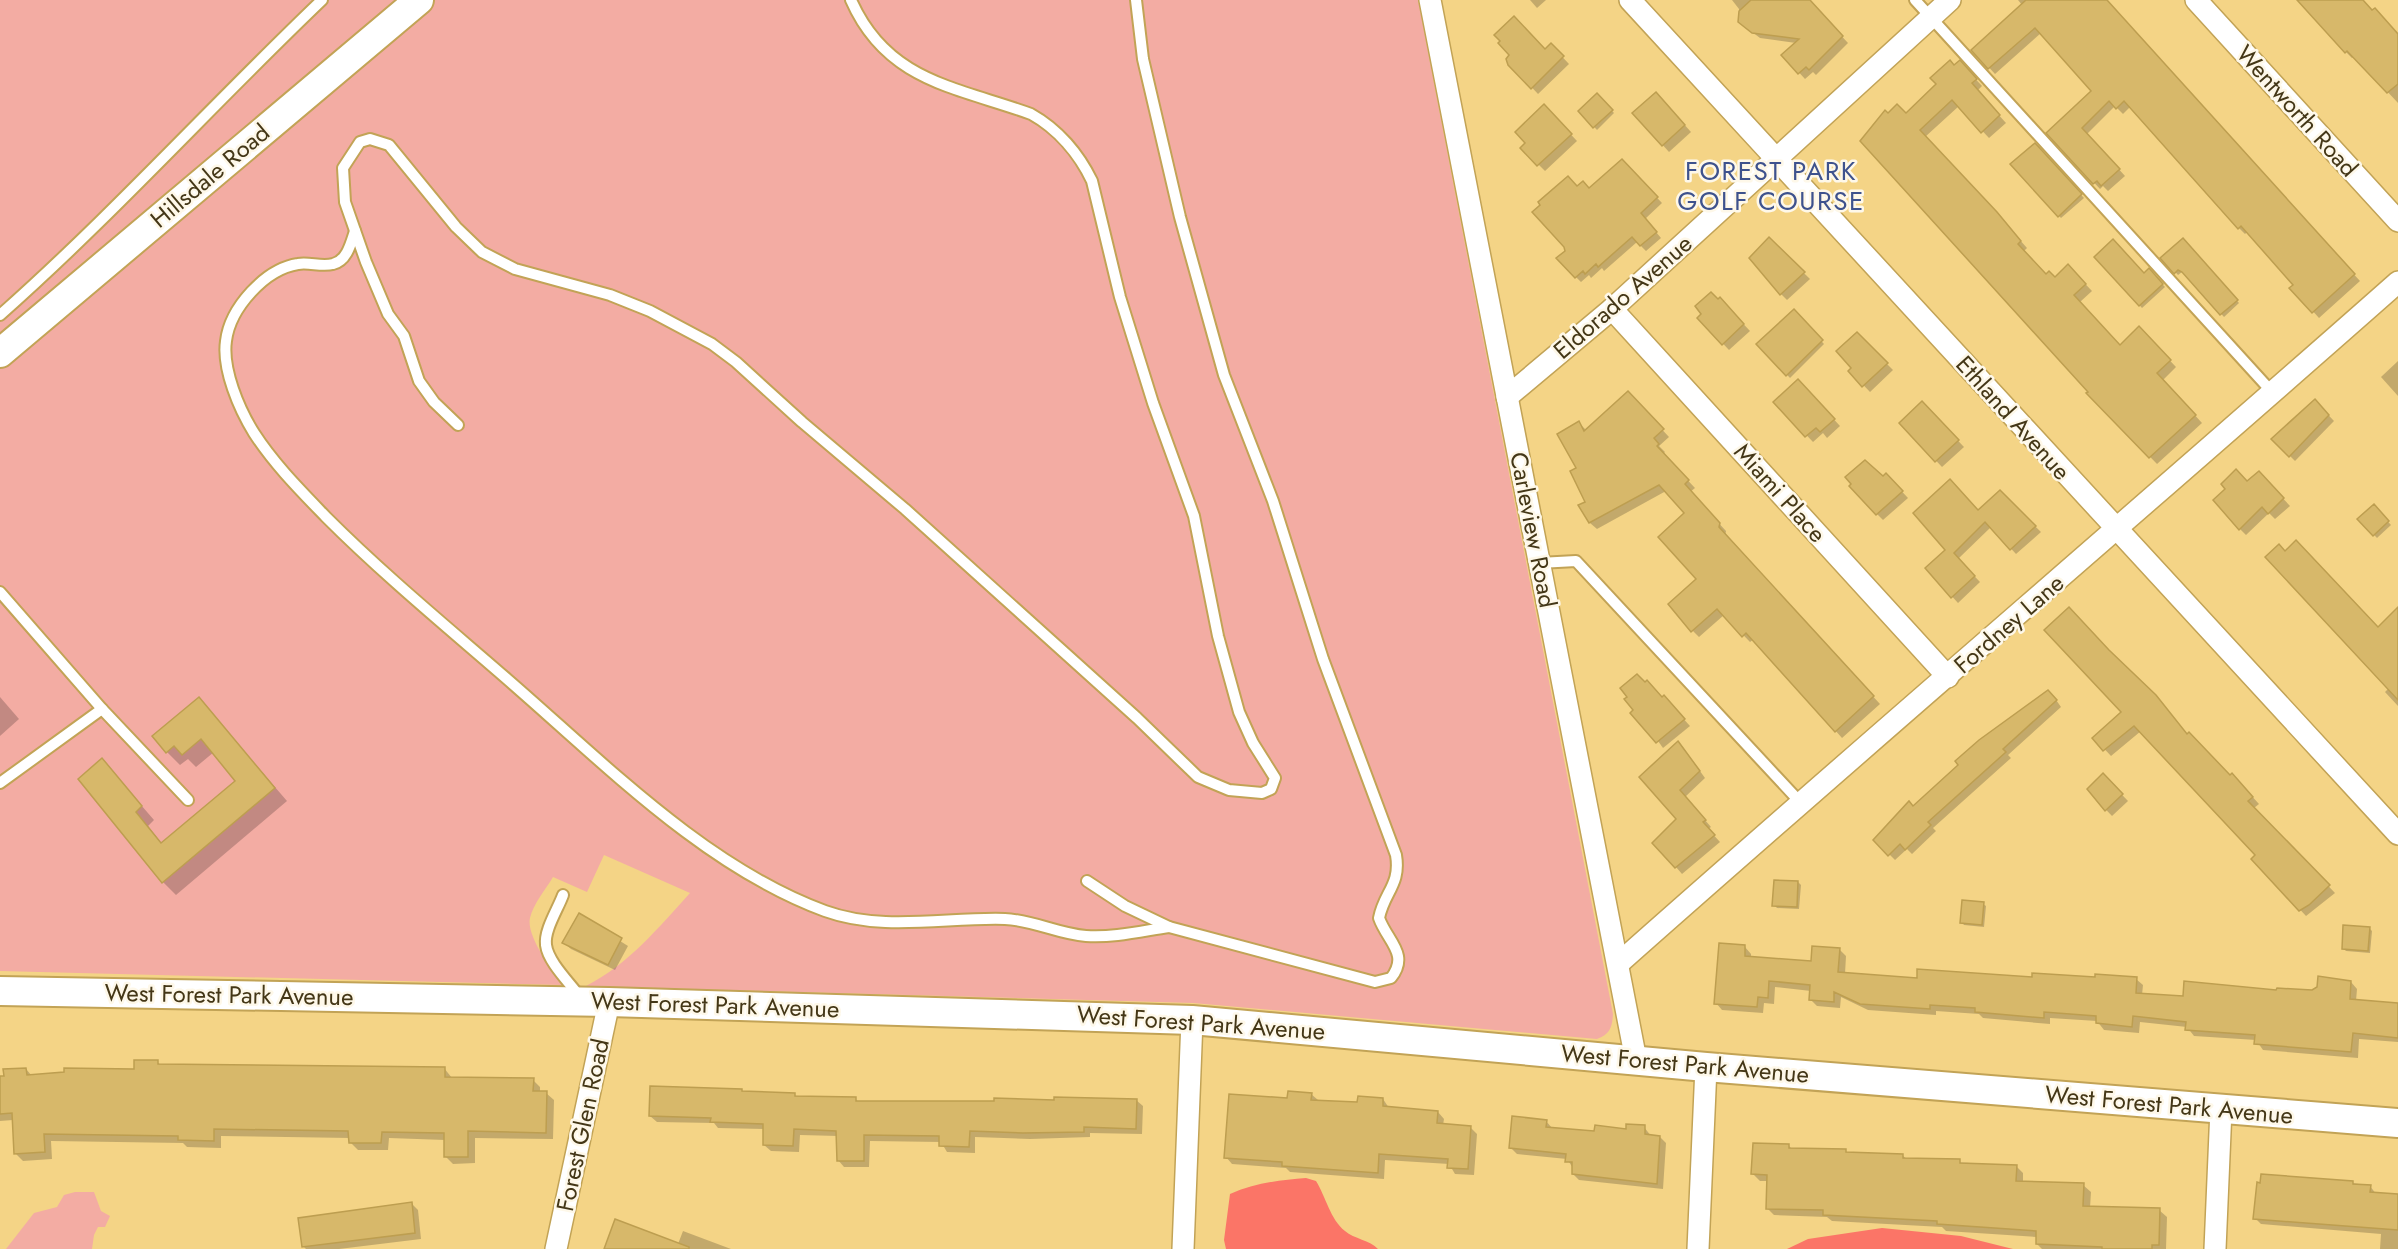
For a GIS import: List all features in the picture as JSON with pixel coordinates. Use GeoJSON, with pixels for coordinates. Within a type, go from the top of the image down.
{"type":"FeatureCollection","features":[{"type":"Feature","properties":{"kind":"main road","name":"Hillsdale Road"},"geometry":{"type":"LineString","coordinates":[[0,352],[419,0]]}},
{"type":"Feature","properties":{"kind":"main road","name":"West Forest Park Avenue"},"geometry":{"type":"LineString","coordinates":[[0,991],[597,1002],[1192,1020],[1706,1067],[2398,1123]]}},
{"type":"Feature","properties":{"kind":"street","name":"Carleview Road"},"geometry":{"type":"LineString","coordinates":[[1430,0],[1636,1060]]}},
{"type":"Feature","properties":{"kind":"street","name":"Ethland Avenue"},"geometry":{"type":"LineString","coordinates":[[1630,0],[2398,834]]}},
{"type":"Feature","properties":{"kind":"street","name":"Eldorado Avenue"},"geometry":{"type":"LineString","coordinates":[[1507,397],[1612,309],[1950,0]]}},
{"type":"Feature","properties":{"kind":"street","name":"Wentworth Road"},"geometry":{"type":"LineString","coordinates":[[2196,0],[2398,221]]}},
{"type":"Feature","properties":{"kind":"street","name":"Fordney Lane"},"geometry":{"type":"LineString","coordinates":[[1618,964],[1800,802],[1948,677],[2398,282]]}},
{"type":"Feature","properties":{"kind":"street","name":"Miami Place"},"geometry":{"type":"LineString","coordinates":[[1612,309],[1948,677]]}},
{"type":"Feature","properties":{"kind":"street","name":"Forest Glen Road"},"geometry":{"type":"LineString","coordinates":[[556,1249],[597,1002]]}},
{"type":"Feature","properties":{"kind":"street"},"geometry":{"type":"LineString","coordinates":[[1184,1249],[1192,1020]]}},
{"type":"Feature","properties":{"kind":"street"},"geometry":{"type":"LineString","coordinates":[[1698,1249],[1706,1067]]}},
{"type":"Feature","properties":{"kind":"street"},"geometry":{"type":"LineString","coordinates":[[2215,1249],[2221,1109]]}},
{"type":"Feature","properties":{"kind":"lane"},"geometry":{"type":"LineString","coordinates":[[0,315],[68,255],[239,79],[322,0]]}},
{"type":"Feature","properties":{"kind":"lane"},"geometry":{"type":"LineString","coordinates":[[458,425],[434,402],[419,381],[404,336],[388,314],[355,231],[345,202],[343,168],[360,142],[370,139],[389,145],[456,226],[482,252],[515,269],[610,295],[650,311],[712,344],[736,362],[802,422],[905,509],[1137,718],[1198,777],[1229,790],[1267,792],[1272,789],[1275,778],[1253,743],[1239,712],[1218,636],[1194,516],[1153,404],[1120,297],[1095,191],[1085,167],[1060,136],[1031,114],[940,85],[917,75],[876,40],[851,0]]}},
{"type":"Feature","properties":{"kind":"lane"},"geometry":{"type":"LineString","coordinates":[[1087,881],[1125,906],[1169,927],[1375,982],[1391,978],[1398,970],[1400,956],[1379,918],[1382,905],[1396,881],[1399,870],[1396,855],[1323,659],[1272,501],[1224,375],[1177,206],[1143,59],[1136,0]]}},
{"type":"Feature","properties":{"kind":"lane"},"geometry":{"type":"LineString","coordinates":[[1916,0],[2273,393]]}},
{"type":"Feature","properties":{"kind":"lane"},"geometry":{"type":"LineString","coordinates":[[355,231],[349,250],[338,261],[332,265],[296,264],[260,283],[238,310],[225,346],[228,366],[239,403],[252,430],[280,468],[377,567],[585,747],[722,857],[794,899],[831,913],[905,923],[1006,919],[1086,936],[1169,927]]}},
{"type":"Feature","properties":{"kind":"lane"},"geometry":{"type":"LineString","coordinates":[[1539,563],[1576,561],[1800,802]]}},
{"type":"Feature","properties":{"kind":"lane"},"geometry":{"type":"LineString","coordinates":[[0,592],[102,709],[189,800]]}},
{"type":"Feature","properties":{"kind":"lane"},"geometry":{"type":"LineString","coordinates":[[0,783],[102,709]]}},
{"type":"Feature","properties":{"kind":"lane"},"geometry":{"type":"LineString","coordinates":[[563,895],[547,936],[546,946],[550,956],[597,1002]]}},
{"type":"Feature","properties":{"kind":"shaded area"},"geometry":{"type":"Polygon","coordinates":[[[0,0],[1418,0],[1613,1014],[1610,1030],[1597,1039],[1193,1003],[586,986],[629,956],[655,932],[690,893],[604,855],[587,892],[553,877],[530,918],[536,943],[562,985],[0,971],[0,0]]]}},
{"type":"Feature","properties":{"kind":"shaded area"},"geometry":{"type":"Polygon","coordinates":[[[1306,1178],[1316,1181],[1340,1226],[1349,1234],[1378,1249],[1226,1249],[1224,1240],[1230,1194],[1267,1183],[1306,1178]]]}},
{"type":"Feature","properties":{"kind":"shaded area"},"geometry":{"type":"Polygon","coordinates":[[[75,1192],[94,1192],[101,1211],[110,1216],[105,1227],[98,1227],[92,1249],[6,1249],[34,1213],[57,1207],[64,1195],[75,1192]]]}},
{"type":"Feature","properties":{"kind":"shaded area"},"geometry":{"type":"Polygon","coordinates":[[[1882,1228],[1961,1236],[2013,1249],[1787,1249],[1808,1239],[1882,1228]]]}},
{"type":"Feature","properties":{"kind":"building"},"geometry":{"type":"Polygon","coordinates":[[[1751,0],[1810,0],[1843,36],[1809,70],[1806,67],[1798,74],[1781,55],[1799,39],[1752,33],[1738,22],[1739,11],[1751,0]]]}},
{"type":"Feature","properties":{"kind":"building"},"geometry":{"type":"Polygon","coordinates":[[[2026,0],[2107,0],[2355,274],[2312,313],[2289,288],[2293,285],[2241,226],[2238,229],[2124,101],[2116,109],[2109,101],[2082,128],[2120,169],[2101,186],[2097,181],[2093,184],[2046,133],[2091,91],[2035,28],[1988,69],[1971,50],[2026,0]]]}},
{"type":"Feature","properties":{"kind":"building"},"geometry":{"type":"Polygon","coordinates":[[[2297,0],[2363,0],[2372,10],[2375,8],[2398,34],[2398,84],[2387,93],[2347,51],[2345,53],[2297,0]]]}},
{"type":"Feature","properties":{"kind":"building"},"geometry":{"type":"Polygon","coordinates":[[[1514,16],[1545,49],[1551,43],[1564,56],[1531,89],[1508,65],[1506,59],[1509,55],[1494,35],[1514,16]]]}},
{"type":"Feature","properties":{"kind":"building"},"geometry":{"type":"Polygon","coordinates":[[[1950,60],[1954,65],[1960,60],[1977,79],[1972,83],[2000,115],[1981,133],[1952,100],[1920,130],[1997,212],[2021,241],[2018,244],[2046,274],[2049,271],[2055,277],[2068,264],[2086,284],[2074,295],[2120,345],[2139,326],[2171,360],[2157,373],[2196,415],[2149,458],[2086,393],[2088,392],[1860,141],[1885,110],[1888,113],[1897,104],[1906,113],[1936,84],[1930,78],[1950,60]]]}},
{"type":"Feature","properties":{"kind":"building"},"geometry":{"type":"Polygon","coordinates":[[[1656,92],[1685,125],[1662,146],[1632,113],[1656,92]]]}},
{"type":"Feature","properties":{"kind":"building"},"geometry":{"type":"Polygon","coordinates":[[[1597,93],[1613,110],[1593,128],[1578,111],[1597,93]]]}},
{"type":"Feature","properties":{"kind":"building"},"geometry":{"type":"Polygon","coordinates":[[[1544,104],[1572,134],[1537,166],[1520,148],[1525,143],[1515,132],[1544,104]]]}},
{"type":"Feature","properties":{"kind":"building"},"geometry":{"type":"Polygon","coordinates":[[[2035,143],[2082,194],[2058,217],[2010,164],[2035,143]]]}},
{"type":"Feature","properties":{"kind":"building"},"geometry":{"type":"Polygon","coordinates":[[[1622,159],[1658,197],[1641,213],[1657,232],[1640,246],[1632,237],[1598,267],[1596,264],[1585,274],[1583,271],[1575,278],[1556,258],[1565,251],[1564,247],[1532,212],[1540,205],[1538,202],[1568,176],[1577,186],[1583,181],[1589,188],[1622,159]]]}},
{"type":"Feature","properties":{"kind":"building"},"geometry":{"type":"Polygon","coordinates":[[[1769,237],[1805,272],[1780,295],[1749,258],[1769,237]]]}},
{"type":"Feature","properties":{"kind":"building"},"geometry":{"type":"Polygon","coordinates":[[[2183,238],[2238,300],[2220,315],[2182,272],[2178,270],[2174,274],[2160,258],[2183,238]]]}},
{"type":"Feature","properties":{"kind":"building"},"geometry":{"type":"Polygon","coordinates":[[[2113,239],[2144,273],[2149,268],[2163,284],[2139,306],[2094,257],[2113,239]]]}},
{"type":"Feature","properties":{"kind":"building"},"geometry":{"type":"Polygon","coordinates":[[[1711,292],[1718,299],[1720,297],[1744,324],[1722,345],[1697,318],[1701,314],[1695,306],[1711,292]]]}},
{"type":"Feature","properties":{"kind":"building"},"geometry":{"type":"Polygon","coordinates":[[[1794,309],[1823,340],[1786,376],[1756,344],[1794,309]]]}},
{"type":"Feature","properties":{"kind":"building"},"geometry":{"type":"Polygon","coordinates":[[[1857,332],[1888,363],[1862,387],[1848,371],[1851,368],[1836,351],[1857,332]]]}},
{"type":"Feature","properties":{"kind":"building"},"geometry":{"type":"Polygon","coordinates":[[[1798,379],[1835,419],[1820,432],[1816,428],[1805,437],[1773,402],[1798,379]]]}},
{"type":"Feature","properties":{"kind":"building"},"geometry":{"type":"Polygon","coordinates":[[[1628,391],[1664,429],[1654,438],[1659,444],[1657,446],[1689,480],[1685,484],[1720,523],[1719,527],[1874,696],[1835,732],[1746,633],[1742,637],[1717,609],[1691,632],[1668,604],[1696,579],[1658,537],[1684,513],[1659,485],[1589,523],[1578,505],[1585,502],[1570,471],[1576,468],[1557,434],[1579,421],[1584,431],[1628,391]]]}},
{"type":"Feature","properties":{"kind":"building"},"geometry":{"type":"Polygon","coordinates":[[[2315,399],[2329,415],[2289,457],[2271,439],[2315,399]]]}},
{"type":"Feature","properties":{"kind":"building"},"geometry":{"type":"Polygon","coordinates":[[[1922,401],[1959,440],[1935,462],[1899,423],[1922,401]]]}},
{"type":"Feature","properties":{"kind":"building"},"geometry":{"type":"Polygon","coordinates":[[[1865,460],[1883,476],[1886,473],[1903,491],[1876,515],[1849,486],[1851,484],[1845,477],[1865,460]]]}},
{"type":"Feature","properties":{"kind":"building"},"geometry":{"type":"Polygon","coordinates":[[[2236,469],[2247,481],[2259,471],[2284,498],[2268,514],[2262,507],[2239,530],[2213,500],[2225,489],[2221,484],[2236,469]]]}},
{"type":"Feature","properties":{"kind":"building"},"geometry":{"type":"Polygon","coordinates":[[[1950,479],[1978,510],[2000,490],[2036,526],[2010,550],[1985,522],[1954,553],[1975,576],[1951,598],[1925,568],[1945,550],[1913,513],[1950,479]]]}},
{"type":"Feature","properties":{"kind":"building"},"geometry":{"type":"Polygon","coordinates":[[[2374,504],[2389,521],[2373,536],[2357,519],[2374,504]]]}},
{"type":"Feature","properties":{"kind":"building"},"geometry":{"type":"Polygon","coordinates":[[[2296,540],[2378,627],[2398,607],[2398,700],[2265,557],[2279,544],[2285,551],[2296,540]]]}},
{"type":"Feature","properties":{"kind":"building"},"geometry":{"type":"Polygon","coordinates":[[[2069,607],[2156,695],[2187,734],[2189,732],[2230,775],[2232,773],[2253,797],[2248,801],[2330,885],[2309,905],[2299,911],[2251,859],[2255,855],[2134,726],[2103,751],[2092,738],[2121,712],[2044,630],[2069,607]]]}},
{"type":"Feature","properties":{"kind":"building"},"geometry":{"type":"Polygon","coordinates":[[[1637,674],[1645,682],[1647,680],[1662,697],[1664,695],[1685,719],[1656,743],[1630,713],[1633,710],[1624,699],[1627,697],[1620,688],[1637,674]]]}},
{"type":"Feature","properties":{"kind":"building"},"geometry":{"type":"Polygon","coordinates":[[[2048,690],[2057,700],[2003,749],[2006,752],[1928,822],[1931,825],[1905,850],[1900,844],[1888,856],[1873,840],[1909,801],[1913,806],[1958,765],[1955,761],[1979,740],[2048,690]]]}},
{"type":"Feature","properties":{"kind":"building"},"geometry":{"type":"Polygon","coordinates":[[[199,697],[275,788],[162,883],[78,779],[102,758],[142,806],[136,812],[161,843],[235,781],[201,739],[182,755],[174,746],[166,753],[152,736],[199,697]]]}},
{"type":"Feature","properties":{"kind":"building"},"geometry":{"type":"Polygon","coordinates":[[[1678,741],[1700,771],[1680,790],[1706,820],[1703,822],[1715,835],[1675,868],[1652,843],[1676,819],[1639,777],[1678,741]]]}},
{"type":"Feature","properties":{"kind":"building"},"geometry":{"type":"Polygon","coordinates":[[[2103,773],[2123,794],[2105,811],[2087,789],[2103,773]]]}},
{"type":"Feature","properties":{"kind":"building"},"geometry":{"type":"Polygon","coordinates":[[[1774,880],[1798,881],[1797,907],[1772,906],[1774,880]]]}},
{"type":"Feature","properties":{"kind":"building"},"geometry":{"type":"Polygon","coordinates":[[[1962,900],[1984,902],[1982,925],[1960,923],[1962,900]]]}},
{"type":"Feature","properties":{"kind":"building"},"geometry":{"type":"Polygon","coordinates":[[[579,913],[622,938],[608,965],[562,943],[579,913]]]}},
{"type":"Feature","properties":{"kind":"building"},"geometry":{"type":"Polygon","coordinates":[[[2343,925],[2370,927],[2368,951],[2342,949],[2343,925]]]}},
{"type":"Feature","properties":{"kind":"building"},"geometry":{"type":"Polygon","coordinates":[[[1719,943],[1745,945],[1745,956],[1811,961],[1812,946],[1840,948],[1838,972],[1917,978],[1917,969],[2032,977],[2032,973],[2095,977],[2095,974],[2137,977],[2136,993],[2183,996],[2184,981],[2276,990],[2277,988],[2312,990],[2317,987],[2318,976],[2351,981],[2350,999],[2398,1003],[2398,1038],[2353,1033],[2351,1052],[2254,1044],[2255,1035],[2185,1030],[2186,1022],[2133,1016],[2132,1027],[2096,1023],[2096,1016],[2044,1012],[2044,1018],[1975,1012],[1975,1008],[1930,1005],[1930,1009],[1860,1004],[1834,992],[1834,1002],[1809,1000],[1810,985],[1769,981],[1768,998],[1758,997],[1757,1007],[1714,1004],[1719,943]]]}},
{"type":"Feature","properties":{"kind":"building"},"geometry":{"type":"Polygon","coordinates":[[[134,1060],[158,1060],[158,1064],[445,1067],[445,1077],[534,1078],[533,1091],[547,1091],[546,1133],[468,1131],[468,1157],[444,1157],[444,1133],[382,1132],[381,1143],[349,1143],[348,1131],[214,1129],[214,1141],[178,1140],[178,1136],[44,1134],[45,1152],[14,1154],[12,1113],[0,1114],[0,1076],[4,1076],[3,1069],[26,1068],[27,1075],[64,1072],[64,1068],[134,1069],[134,1060]]]}},
{"type":"Feature","properties":{"kind":"building"},"geometry":{"type":"Polygon","coordinates":[[[650,1086],[742,1089],[742,1091],[795,1093],[795,1096],[856,1097],[856,1101],[994,1101],[994,1098],[1054,1100],[1054,1097],[1137,1099],[1136,1129],[1084,1127],[1084,1132],[1023,1133],[970,1131],[969,1147],[939,1146],[939,1136],[864,1135],[864,1161],[837,1161],[836,1131],[794,1129],[793,1146],[763,1145],[763,1124],[710,1122],[711,1118],[649,1116],[650,1086]]]}},
{"type":"Feature","properties":{"kind":"building"},"geometry":{"type":"Polygon","coordinates":[[[1288,1091],[1312,1093],[1311,1100],[1357,1102],[1358,1096],[1383,1098],[1383,1106],[1438,1111],[1437,1123],[1471,1126],[1468,1169],[1447,1168],[1448,1159],[1379,1154],[1378,1173],[1282,1166],[1282,1162],[1224,1158],[1229,1094],[1287,1098],[1288,1091]]]}},
{"type":"Feature","properties":{"kind":"building"},"geometry":{"type":"Polygon","coordinates":[[[1512,1116],[1547,1120],[1546,1127],[1594,1131],[1595,1125],[1626,1129],[1626,1124],[1645,1125],[1645,1134],[1660,1136],[1657,1184],[1572,1174],[1572,1162],[1565,1162],[1566,1154],[1509,1148],[1512,1116]]]}},
{"type":"Feature","properties":{"kind":"building"},"geometry":{"type":"Polygon","coordinates":[[[1753,1143],[1789,1144],[1789,1148],[1846,1149],[1846,1152],[1903,1154],[1903,1158],[1960,1159],[1960,1163],[2017,1165],[2016,1181],[2084,1183],[2083,1206],[2160,1208],[2159,1245],[2152,1245],[2152,1249],[2102,1249],[2102,1247],[2036,1244],[2036,1231],[1937,1224],[1937,1221],[1823,1215],[1823,1210],[1766,1209],[1767,1175],[1751,1174],[1753,1143]]]}},
{"type":"Feature","properties":{"kind":"building"},"geometry":{"type":"Polygon","coordinates":[[[2261,1174],[2353,1181],[2353,1184],[2371,1185],[2370,1192],[2398,1194],[2398,1230],[2253,1219],[2257,1182],[2260,1183],[2261,1174]]]}},
{"type":"Feature","properties":{"kind":"building"},"geometry":{"type":"Polygon","coordinates":[[[412,1202],[415,1233],[302,1247],[298,1218],[412,1202]]]}},
{"type":"Feature","properties":{"kind":"building"},"geometry":{"type":"Polygon","coordinates":[[[615,1219],[689,1247],[689,1249],[604,1249],[615,1219]]]}},
{"type":"Feature","properties":{"kind":"district","name":"FOREST PARK GOLF COURSE"},"geometry":{"type":"Point","coordinates":[1771,186]}}]}
